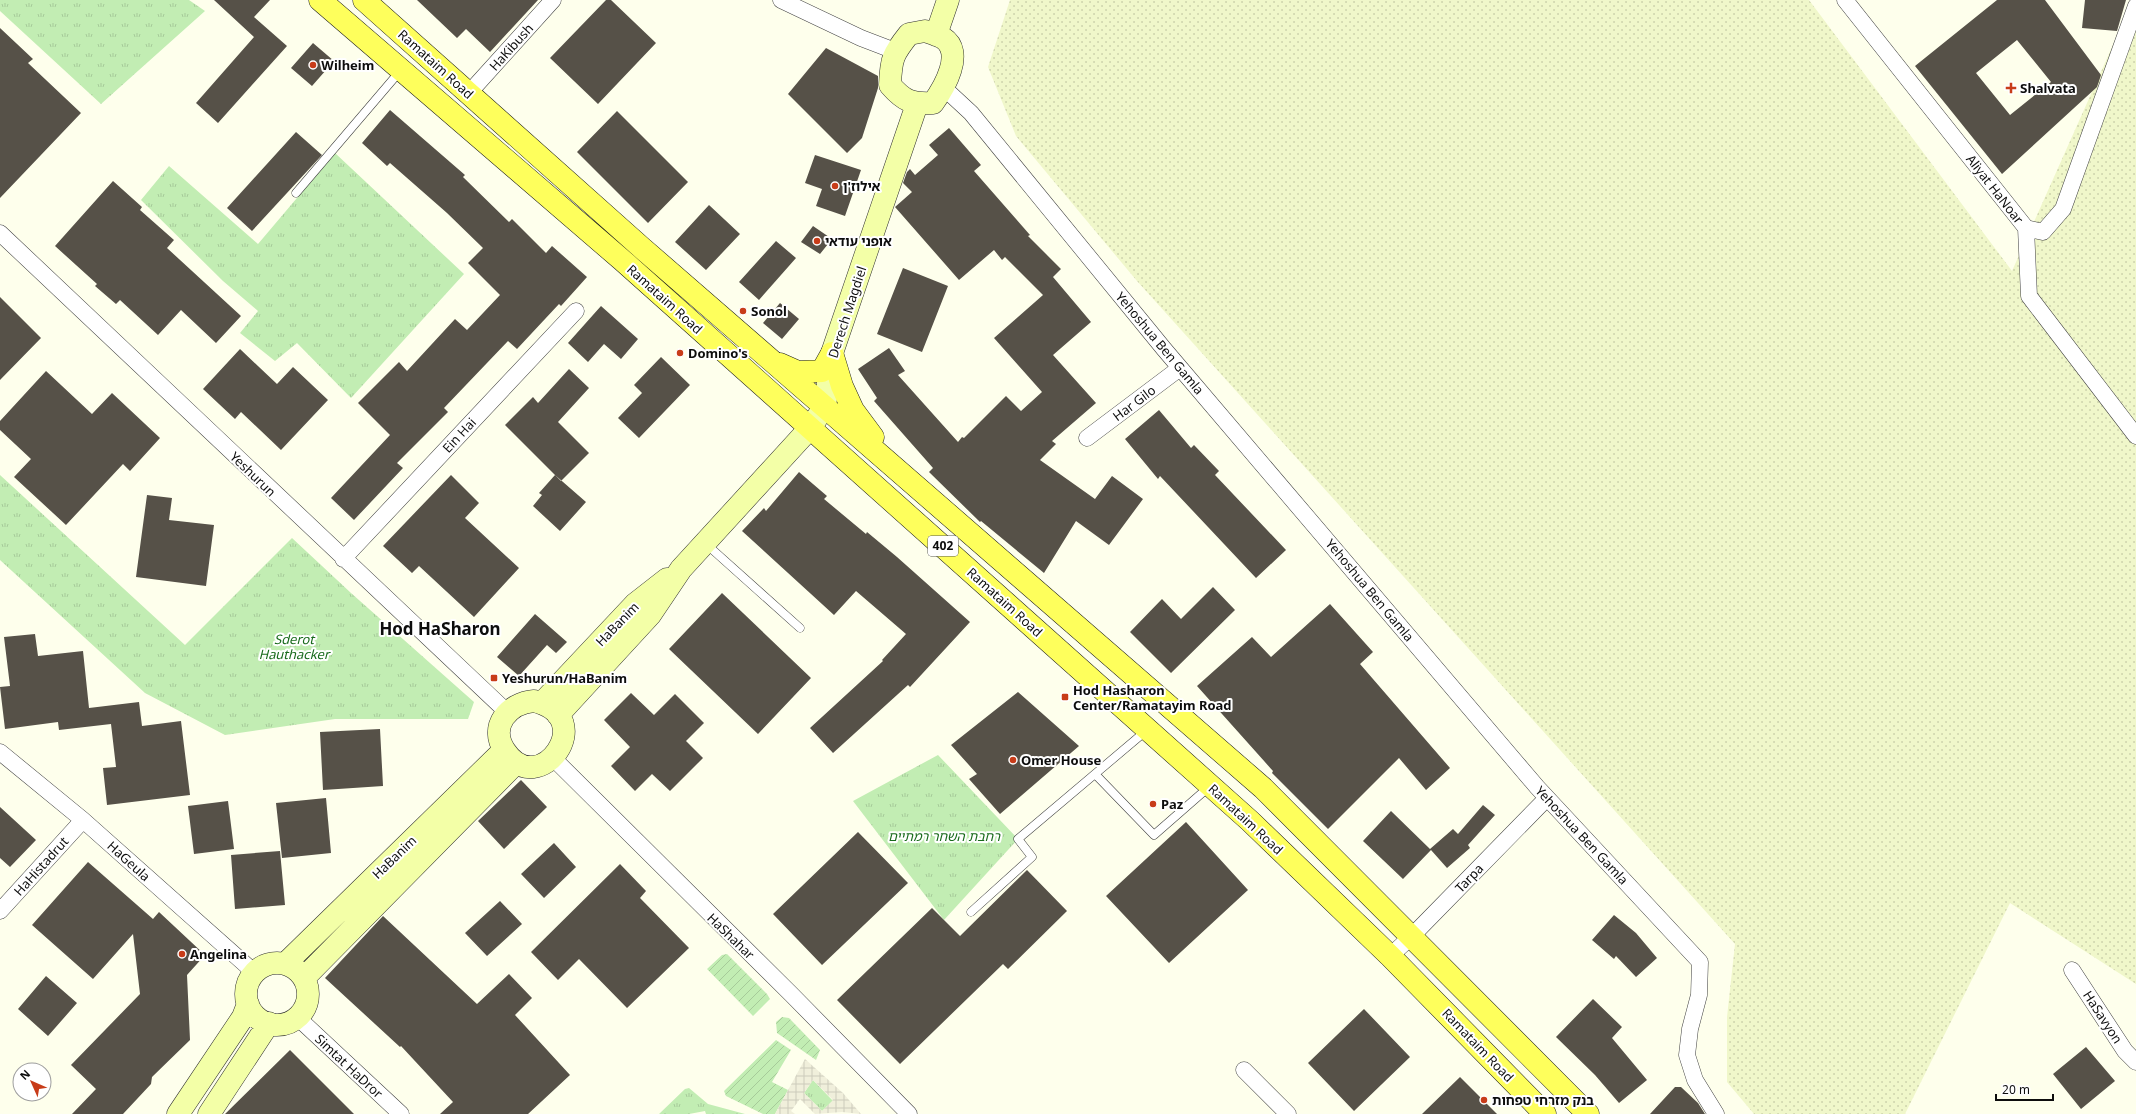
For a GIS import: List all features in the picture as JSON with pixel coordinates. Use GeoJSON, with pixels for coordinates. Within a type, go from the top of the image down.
{"type":"FeatureCollection","features":[{"type":"Feature","properties":{"kind":"main road","name":"Ramataim Road"},"geometry":{"type":"LineString","coordinates":[[320,0],[622,260],[1210,786],[1390,956],[1545,1114]]}},
{"type":"Feature","properties":{"kind":"main road","name":"Ramataim Road"},"geometry":{"type":"LineString","coordinates":[[364,0],[642,248],[1263,788],[1588,1114]]}},
{"type":"Feature","properties":{"kind":"main road"},"geometry":{"type":"LineString","coordinates":[[773,361],[798,372],[822,371],[832,353]]}},
{"type":"Feature","properties":{"kind":"main road"},"geometry":{"type":"LineString","coordinates":[[832,353],[842,386],[853,410],[891,464]]}},
{"type":"Feature","properties":{"kind":"street","name":"HaKibush"},"geometry":{"type":"LineString","coordinates":[[469,93],[553,0]]}},
{"type":"Feature","properties":{"kind":"street"},"geometry":{"type":"LineString","coordinates":[[781,0],[861,38],[895,51]]}},
{"type":"Feature","properties":{"kind":"street"},"geometry":{"type":"LineString","coordinates":[[936,35],[948,0]]}},
{"type":"Feature","properties":{"kind":"street","name":"Aliyat HaNoar"},"geometry":{"type":"LineString","coordinates":[[1845,0],[2026,228],[2042,232],[2063,209],[2136,6]]}},
{"type":"Feature","properties":{"kind":"street"},"geometry":{"type":"LineString","coordinates":[[925,31],[936,35],[944,38],[952,51],[953,61],[944,88],[933,103],[917,104],[901,97],[890,85],[891,68],[895,51],[909,34],[925,31]]}},
{"type":"Feature","properties":{"kind":"street","name":"Yehoshua Ben Gamla"},"geometry":{"type":"LineString","coordinates":[[944,88],[971,113],[1180,368],[1547,798],[1700,962],[1699,995],[1690,1029],[1687,1055],[1695,1080],[1716,1114]]}},
{"type":"Feature","properties":{"kind":"street","name":"Derech Magdiel"},"geometry":{"type":"LineString","coordinates":[[810,428],[825,406],[832,353],[917,104]]}},
{"type":"Feature","properties":{"kind":"street"},"geometry":{"type":"LineString","coordinates":[[2026,228],[2029,296],[2136,436]]}},
{"type":"Feature","properties":{"kind":"street","name":"Yeshurun"},"geometry":{"type":"LineString","coordinates":[[0,234],[507,712]]}},
{"type":"Feature","properties":{"kind":"street","name":"Ein Hai"},"geometry":{"type":"LineString","coordinates":[[343,559],[576,310]]}},
{"type":"Feature","properties":{"kind":"street","name":"Har Gilo"},"geometry":{"type":"LineString","coordinates":[[1087,438],[1180,368]]}},
{"type":"Feature","properties":{"kind":"street","name":"HaBanim"},"geometry":{"type":"LineString","coordinates":[[550,709],[650,615],[681,569],[810,428]]}},
{"type":"Feature","properties":{"kind":"street"},"geometry":{"type":"LineString","coordinates":[[534,701],[550,709],[564,728],[564,739],[560,750],[546,763],[535,766],[510,756],[499,740],[498,731],[500,721],[507,712],[523,702],[534,701]]}},
{"type":"Feature","properties":{"kind":"street","name":"HaGeula"},"geometry":{"type":"LineString","coordinates":[[0,752],[83,820],[255,973]]}},
{"type":"Feature","properties":{"kind":"street","name":"HaBanim"},"geometry":{"type":"LineString","coordinates":[[285,964],[510,756]]}},
{"type":"Feature","properties":{"kind":"street","name":"HaBanim"},"geometry":{"type":"LineString","coordinates":[[304,978],[510,756]]}},
{"type":"Feature","properties":{"kind":"street","name":"HaShahar"},"geometry":{"type":"LineString","coordinates":[[553,758],[791,994],[909,1114]]}},
{"type":"Feature","properties":{"kind":"street","name":"Tarpa"},"geometry":{"type":"LineString","coordinates":[[1390,956],[1412,936],[1547,798]]}},
{"type":"Feature","properties":{"kind":"street","name":"HaHistadrut"},"geometry":{"type":"LineString","coordinates":[[0,911],[83,820]]}},
{"type":"Feature","properties":{"kind":"street"},"geometry":{"type":"LineString","coordinates":[[268,964],[285,964],[299,971],[304,978],[308,988],[308,999],[304,1009],[298,1017],[279,1025],[260,1019],[252,1012],[248,1004],[247,988],[255,973],[268,964]]}},
{"type":"Feature","properties":{"kind":"street","name":"HaSavyon"},"geometry":{"type":"LineString","coordinates":[[2072,970],[2126,1052],[2136,1062]]}},
{"type":"Feature","properties":{"kind":"street"},"geometry":{"type":"LineString","coordinates":[[178,1114],[243,1017],[248,1004]]}},
{"type":"Feature","properties":{"kind":"street","name":"Simtat HaDror"},"geometry":{"type":"LineString","coordinates":[[298,1017],[401,1114]]}},
{"type":"Feature","properties":{"kind":"street"},"geometry":{"type":"LineString","coordinates":[[209,1114],[269,1023]]}},
{"type":"Feature","properties":{"kind":"street"},"geometry":{"type":"LineString","coordinates":[[1244,1070],[1288,1114]]}},
{"type":"Feature","properties":{"kind":"lane"},"geometry":{"type":"LineString","coordinates":[[296,192],[401,70]]}},
{"type":"Feature","properties":{"kind":"lane"},"geometry":{"type":"LineString","coordinates":[[705,543],[800,628]]}},
{"type":"Feature","properties":{"kind":"lane"},"geometry":{"type":"LineString","coordinates":[[971,912],[1032,856],[1018,839],[1147,730]]}},
{"type":"Feature","properties":{"kind":"lane"},"geometry":{"type":"LineString","coordinates":[[1095,774],[1154,835],[1210,786]]}},
{"type":"Feature","properties":{"kind":"green space"},"geometry":{"type":"Polygon","coordinates":[[[0,0],[189,0],[205,11],[101,104],[0,11],[0,0]]]}},
{"type":"Feature","properties":{"kind":"green space"},"geometry":{"type":"Polygon","coordinates":[[[1010,0],[1809,0],[2012,271],[2133,0],[2136,0],[2136,984],[2010,903],[1905,1114],[1754,1114],[1727,1082],[1727,1017],[1735,944],[1137,281],[1016,136],[988,67],[1010,0]]]}},
{"type":"Feature","properties":{"kind":"green space"},"geometry":{"type":"Polygon","coordinates":[[[335,153],[464,274],[351,398],[297,343],[275,361],[240,333],[258,311],[223,281],[141,200],[169,166],[258,244],[335,153]]]}},
{"type":"Feature","properties":{"kind":"green space","name":"Sderot Hauthacker"},"geometry":{"type":"Polygon","coordinates":[[[0,475],[185,645],[292,538],[351,593],[474,702],[468,719],[335,719],[225,735],[145,693],[0,560],[0,475]]]}},
{"type":"Feature","properties":{"kind":"green space","name":"רחבת השחר רמתיים"},"geometry":{"type":"Polygon","coordinates":[[[938,755],[1018,839],[944,920],[853,801],[938,755]]]}},
{"type":"Feature","properties":{"kind":"green space"},"geometry":{"type":"Polygon","coordinates":[[[727,954],[767,994],[770,999],[753,1016],[707,969],[722,955],[727,954]]]}},
{"type":"Feature","properties":{"kind":"green space"},"geometry":{"type":"Polygon","coordinates":[[[782,1017],[789,1018],[820,1050],[816,1060],[777,1033],[776,1022],[782,1017]]]}},
{"type":"Feature","properties":{"kind":"green space"},"geometry":{"type":"Polygon","coordinates":[[[776,1040],[791,1050],[772,1082],[788,1090],[775,1114],[763,1114],[726,1096],[724,1091],[776,1040]]]}},
{"type":"Feature","properties":{"kind":"green space"},"geometry":{"type":"Polygon","coordinates":[[[813,1080],[833,1101],[822,1111],[804,1093],[813,1080]]]}},
{"type":"Feature","properties":{"kind":"green space"},"geometry":{"type":"Polygon","coordinates":[[[689,1088],[708,1104],[745,1114],[706,1114],[705,1111],[689,1114],[659,1114],[685,1089],[689,1088]]]}},
{"type":"Feature","properties":{"kind":"shaded area"},"geometry":{"type":"Polygon","coordinates":[[[805,1059],[843,1093],[861,1114],[842,1112],[815,1114],[800,1099],[791,1111],[795,1114],[775,1114],[805,1059]],[[813,1080],[804,1093],[822,1111],[833,1100],[813,1080]]]}},
{"type":"Feature","properties":{"kind":"building"},"geometry":{"type":"Polygon","coordinates":[[[214,0],[270,0],[254,17],[287,46],[218,123],[196,103],[254,37],[214,0]]]}},
{"type":"Feature","properties":{"kind":"building"},"geometry":{"type":"Polygon","coordinates":[[[417,0],[538,0],[490,52],[466,29],[457,38],[417,0]]]}},
{"type":"Feature","properties":{"kind":"building"},"geometry":{"type":"Polygon","coordinates":[[[606,0],[611,0],[656,43],[598,104],[550,58],[606,0]]]}},
{"type":"Feature","properties":{"kind":"building"},"geometry":{"type":"Polygon","coordinates":[[[1997,0],[2045,0],[2101,75],[2097,87],[2002,174],[1915,66],[1997,0]],[[2017,40],[1976,73],[2010,115],[2051,82],[2017,40]]]}},
{"type":"Feature","properties":{"kind":"building"},"geometry":{"type":"Polygon","coordinates":[[[2085,0],[2126,0],[2117,31],[2082,28],[2085,0]]]}},
{"type":"Feature","properties":{"kind":"building"},"geometry":{"type":"Polygon","coordinates":[[[0,28],[33,59],[28,63],[81,113],[0,198],[0,28]]]}},
{"type":"Feature","properties":{"kind":"building"},"geometry":{"type":"Polygon","coordinates":[[[313,43],[334,61],[312,86],[291,68],[313,43]]]}},
{"type":"Feature","properties":{"kind":"building"},"geometry":{"type":"Polygon","coordinates":[[[826,48],[878,76],[878,88],[862,138],[847,153],[788,94],[826,48]]]}},
{"type":"Feature","properties":{"kind":"building"},"geometry":{"type":"Polygon","coordinates":[[[390,110],[465,175],[463,177],[509,222],[512,219],[546,253],[552,246],[587,277],[561,306],[559,304],[517,349],[508,341],[444,408],[448,412],[397,463],[403,468],[354,520],[331,498],[390,435],[358,403],[399,362],[407,371],[455,319],[467,330],[500,295],[468,263],[483,248],[447,213],[390,163],[387,166],[362,143],[390,110]]]}},
{"type":"Feature","properties":{"kind":"building"},"geometry":{"type":"Polygon","coordinates":[[[617,111],[688,182],[648,223],[577,152],[617,111]]]}},
{"type":"Feature","properties":{"kind":"building"},"geometry":{"type":"Polygon","coordinates":[[[949,128],[981,165],[974,171],[1030,235],[1028,236],[1061,269],[1053,277],[1091,322],[1053,355],[1096,403],[1052,441],[1056,444],[1040,460],[1095,499],[1112,476],[1143,499],[1109,545],[1076,521],[1044,573],[981,521],[980,522],[929,472],[933,468],[874,401],[877,398],[858,369],[889,348],[905,371],[898,375],[958,442],[962,437],[964,438],[1006,396],[1021,411],[1042,392],[994,338],[1043,295],[1005,257],[1002,260],[994,250],[959,280],[895,207],[912,192],[903,183],[907,172],[910,169],[915,175],[938,155],[929,145],[949,128]]]}},
{"type":"Feature","properties":{"kind":"building"},"geometry":{"type":"Polygon","coordinates":[[[296,132],[322,155],[252,231],[227,208],[296,132]]]}},
{"type":"Feature","properties":{"kind":"building","name":"אילוז'ן"},"geometry":{"type":"Polygon","coordinates":[[[815,155],[861,170],[845,216],[816,206],[822,189],[805,183],[815,155]]]}},
{"type":"Feature","properties":{"kind":"building"},"geometry":{"type":"Polygon","coordinates":[[[113,181],[142,207],[140,210],[174,240],[167,248],[241,316],[216,343],[181,310],[158,335],[120,300],[116,304],[95,286],[97,284],[55,246],[113,181]]]}},
{"type":"Feature","properties":{"kind":"building"},"geometry":{"type":"Polygon","coordinates":[[[709,205],[740,234],[706,270],[675,242],[709,205]]]}},
{"type":"Feature","properties":{"kind":"building","name":"אופני עודאי"},"geometry":{"type":"Polygon","coordinates":[[[813,226],[832,239],[820,254],[801,242],[813,226]]]}},
{"type":"Feature","properties":{"kind":"building"},"geometry":{"type":"Polygon","coordinates":[[[776,241],[796,258],[759,300],[739,282],[776,241]]]}},
{"type":"Feature","properties":{"kind":"building"},"geometry":{"type":"Polygon","coordinates":[[[903,268],[948,286],[922,352],[877,334],[903,268]]]}},
{"type":"Feature","properties":{"kind":"building"},"geometry":{"type":"Polygon","coordinates":[[[0,297],[41,338],[0,380],[0,297]]]}},
{"type":"Feature","properties":{"kind":"building"},"geometry":{"type":"Polygon","coordinates":[[[780,303],[799,319],[782,339],[763,323],[780,303]]]}},
{"type":"Feature","properties":{"kind":"building"},"geometry":{"type":"Polygon","coordinates":[[[601,306],[638,339],[621,359],[604,344],[588,362],[568,343],[601,306]]]}},
{"type":"Feature","properties":{"kind":"building"},"geometry":{"type":"Polygon","coordinates":[[[240,349],[277,384],[293,367],[328,400],[281,450],[241,412],[235,419],[203,389],[240,349]]]}},
{"type":"Feature","properties":{"kind":"building"},"geometry":{"type":"Polygon","coordinates":[[[661,357],[690,385],[639,438],[618,418],[642,393],[634,385],[661,357]]]}},
{"type":"Feature","properties":{"kind":"building"},"geometry":{"type":"Polygon","coordinates":[[[569,369],[589,388],[558,422],[589,453],[561,481],[505,425],[533,397],[538,403],[569,369]]]}},
{"type":"Feature","properties":{"kind":"building"},"geometry":{"type":"Polygon","coordinates":[[[46,371],[92,414],[112,393],[160,438],[130,471],[123,464],[66,525],[14,477],[31,459],[0,430],[0,421],[46,371]]]}},
{"type":"Feature","properties":{"kind":"building"},"geometry":{"type":"Polygon","coordinates":[[[1159,410],[1191,448],[1194,445],[1219,471],[1215,475],[1286,550],[1256,578],[1160,476],[1158,479],[1125,439],[1159,410]]]}},
{"type":"Feature","properties":{"kind":"building"},"geometry":{"type":"Polygon","coordinates":[[[799,472],[827,496],[824,499],[866,534],[867,532],[897,557],[970,622],[910,687],[908,685],[833,753],[810,728],[883,661],[882,660],[906,634],[856,591],[834,615],[742,531],[764,508],[766,511],[799,472]]]}},
{"type":"Feature","properties":{"kind":"building"},"geometry":{"type":"Polygon","coordinates":[[[451,475],[479,503],[465,518],[519,568],[474,617],[419,566],[412,573],[383,546],[451,475]]]}},
{"type":"Feature","properties":{"kind":"building"},"geometry":{"type":"Polygon","coordinates":[[[555,475],[586,502],[560,531],[533,506],[542,495],[539,493],[555,475]]]}},
{"type":"Feature","properties":{"kind":"building"},"geometry":{"type":"Polygon","coordinates":[[[147,495],[172,498],[169,520],[214,525],[206,586],[136,577],[147,495]]]}},
{"type":"Feature","properties":{"kind":"building"},"geometry":{"type":"Polygon","coordinates":[[[1213,587],[1235,610],[1171,673],[1130,632],[1162,599],[1181,619],[1213,587]]]}},
{"type":"Feature","properties":{"kind":"building"},"geometry":{"type":"Polygon","coordinates":[[[722,593],[811,678],[758,734],[669,649],[722,593]]]}},
{"type":"Feature","properties":{"kind":"building"},"geometry":{"type":"Polygon","coordinates":[[[1330,604],[1373,652],[1360,664],[1450,768],[1426,790],[1399,758],[1328,829],[1272,773],[1273,771],[1197,686],[1252,637],[1271,657],[1330,604]]]}},
{"type":"Feature","properties":{"kind":"building"},"geometry":{"type":"Polygon","coordinates":[[[535,614],[567,642],[556,653],[547,645],[519,676],[497,657],[535,614]]]}},
{"type":"Feature","properties":{"kind":"building"},"geometry":{"type":"Polygon","coordinates":[[[35,634],[38,656],[83,651],[89,708],[139,702],[142,726],[181,721],[190,795],[107,805],[103,768],[116,767],[111,724],[59,730],[58,722],[5,729],[0,687],[10,686],[4,637],[35,634]]]}},
{"type":"Feature","properties":{"kind":"building","name":"Omer House"},"geometry":{"type":"Polygon","coordinates":[[[1018,692],[1079,746],[1000,814],[969,779],[977,774],[951,745],[1018,692]]]}},
{"type":"Feature","properties":{"kind":"building"},"geometry":{"type":"Polygon","coordinates":[[[631,693],[654,715],[675,694],[704,723],[686,741],[703,758],[670,791],[652,774],[635,791],[611,766],[630,747],[604,720],[631,693]]]}},
{"type":"Feature","properties":{"kind":"building"},"geometry":{"type":"Polygon","coordinates":[[[380,729],[383,786],[323,790],[320,732],[380,729]]]}},
{"type":"Feature","properties":{"kind":"building"},"geometry":{"type":"Polygon","coordinates":[[[521,780],[547,807],[504,849],[478,821],[521,780]]]}},
{"type":"Feature","properties":{"kind":"building"},"geometry":{"type":"Polygon","coordinates":[[[326,798],[331,853],[282,858],[276,803],[326,798]]]}},
{"type":"Feature","properties":{"kind":"building"},"geometry":{"type":"Polygon","coordinates":[[[228,801],[234,849],[194,854],[188,806],[228,801]]]}},
{"type":"Feature","properties":{"kind":"building"},"geometry":{"type":"Polygon","coordinates":[[[1483,805],[1495,815],[1468,845],[1470,848],[1447,868],[1431,850],[1403,879],[1363,841],[1391,811],[1430,849],[1453,829],[1458,834],[1483,805]]]}},
{"type":"Feature","properties":{"kind":"building"},"geometry":{"type":"Polygon","coordinates":[[[0,807],[36,840],[10,867],[0,858],[0,807]]]}},
{"type":"Feature","properties":{"kind":"building"},"geometry":{"type":"Polygon","coordinates":[[[1186,822],[1248,890],[1169,963],[1106,896],[1186,822]]]}},
{"type":"Feature","properties":{"kind":"building"},"geometry":{"type":"Polygon","coordinates":[[[858,832],[908,883],[822,965],[773,914],[858,832]]]}},
{"type":"Feature","properties":{"kind":"building"},"geometry":{"type":"Polygon","coordinates":[[[554,843],[576,867],[544,898],[521,874],[554,843]]]}},
{"type":"Feature","properties":{"kind":"building"},"geometry":{"type":"Polygon","coordinates":[[[280,851],[285,905],[235,909],[231,855],[280,851]]]}},
{"type":"Feature","properties":{"kind":"building"},"geometry":{"type":"Polygon","coordinates":[[[88,862],[153,919],[159,912],[205,955],[187,975],[190,1040],[152,1077],[151,1084],[123,1114],[72,1114],[96,1089],[71,1065],[140,994],[133,934],[93,979],[32,925],[88,862]]]}},
{"type":"Feature","properties":{"kind":"building"},"geometry":{"type":"Polygon","coordinates":[[[620,864],[646,891],[640,898],[689,948],[627,1008],[579,959],[558,980],[531,952],[620,864]]]}},
{"type":"Feature","properties":{"kind":"building"},"geometry":{"type":"Polygon","coordinates":[[[1027,870],[1067,911],[1008,969],[1003,964],[900,1064],[837,1000],[932,908],[960,936],[1027,870]]]}},
{"type":"Feature","properties":{"kind":"building"},"geometry":{"type":"Polygon","coordinates":[[[500,901],[522,924],[487,956],[465,933],[500,901]]]}},
{"type":"Feature","properties":{"kind":"building"},"geometry":{"type":"Polygon","coordinates":[[[1614,915],[1636,933],[1657,958],[1636,977],[1616,956],[1614,959],[1592,940],[1614,915]]]}},
{"type":"Feature","properties":{"kind":"building"},"geometry":{"type":"Polygon","coordinates":[[[383,916],[477,1004],[509,974],[532,998],[515,1015],[570,1075],[528,1114],[440,1114],[453,1102],[401,1046],[400,1047],[325,978],[383,916]]]}},
{"type":"Feature","properties":{"kind":"building"},"geometry":{"type":"Polygon","coordinates":[[[46,976],[77,1003],[48,1036],[18,1009],[46,976]]]}},
{"type":"Feature","properties":{"kind":"building"},"geometry":{"type":"Polygon","coordinates":[[[1593,999],[1622,1027],[1612,1038],[1647,1080],[1619,1103],[1595,1075],[1556,1037],[1593,999]]]}},
{"type":"Feature","properties":{"kind":"building"},"geometry":{"type":"Polygon","coordinates":[[[1364,1009],[1410,1057],[1354,1111],[1308,1063],[1364,1009]]]}},
{"type":"Feature","properties":{"kind":"building"},"geometry":{"type":"Polygon","coordinates":[[[2086,1047],[2115,1081],[2081,1109],[2053,1074],[2086,1047]]]}},
{"type":"Feature","properties":{"kind":"building"},"geometry":{"type":"Polygon","coordinates":[[[290,1050],[354,1114],[225,1114],[290,1050]]]}},
{"type":"Feature","properties":{"kind":"building"},"geometry":{"type":"Polygon","coordinates":[[[1460,1077],[1497,1114],[1422,1114],[1460,1077]]]}},
{"type":"Feature","properties":{"kind":"building"},"geometry":{"type":"Polygon","coordinates":[[[1675,1087],[1681,1087],[1698,1103],[1705,1114],[1650,1114],[1675,1087]]]}},
{"type":"Feature","properties":{"kind":"place","name":"Wilheim"},"geometry":{"type":"Point","coordinates":[313,65]}},
{"type":"Feature","properties":{"kind":"place","name":"Shalvata"},"geometry":{"type":"Point","coordinates":[2011,88]}},
{"type":"Feature","properties":{"kind":"place","name":"אילוז'ן"},"geometry":{"type":"Point","coordinates":[835,186]}},
{"type":"Feature","properties":{"kind":"place","name":"אופני עודאי"},"geometry":{"type":"Point","coordinates":[817,241]}},
{"type":"Feature","properties":{"kind":"place","name":"Sonol"},"geometry":{"type":"Point","coordinates":[743,311]}},
{"type":"Feature","properties":{"kind":"place","name":"Domino's"},"geometry":{"type":"Point","coordinates":[680,353]}},
{"type":"Feature","properties":{"kind":"place","name":"Yeshurun/HaBanim"},"geometry":{"type":"Point","coordinates":[494,678]}},
{"type":"Feature","properties":{"kind":"place","name":"Hod Hasharon Center/Ramatayim Road"},"geometry":{"type":"Point","coordinates":[1065,697]}},
{"type":"Feature","properties":{"kind":"place","name":"Omer House"},"geometry":{"type":"Point","coordinates":[1013,760]}},
{"type":"Feature","properties":{"kind":"place","name":"Paz"},"geometry":{"type":"Point","coordinates":[1153,804]}},
{"type":"Feature","properties":{"kind":"place","name":"Angelina"},"geometry":{"type":"Point","coordinates":[182,954]}},
{"type":"Feature","properties":{"kind":"place","name":"בנק מזרחי טפחות"},"geometry":{"type":"Point","coordinates":[1484,1100]}},
{"type":"Feature","properties":{"kind":"district","name":"Hod HaSharon"},"geometry":{"type":"Point","coordinates":[440,629]}}]}
